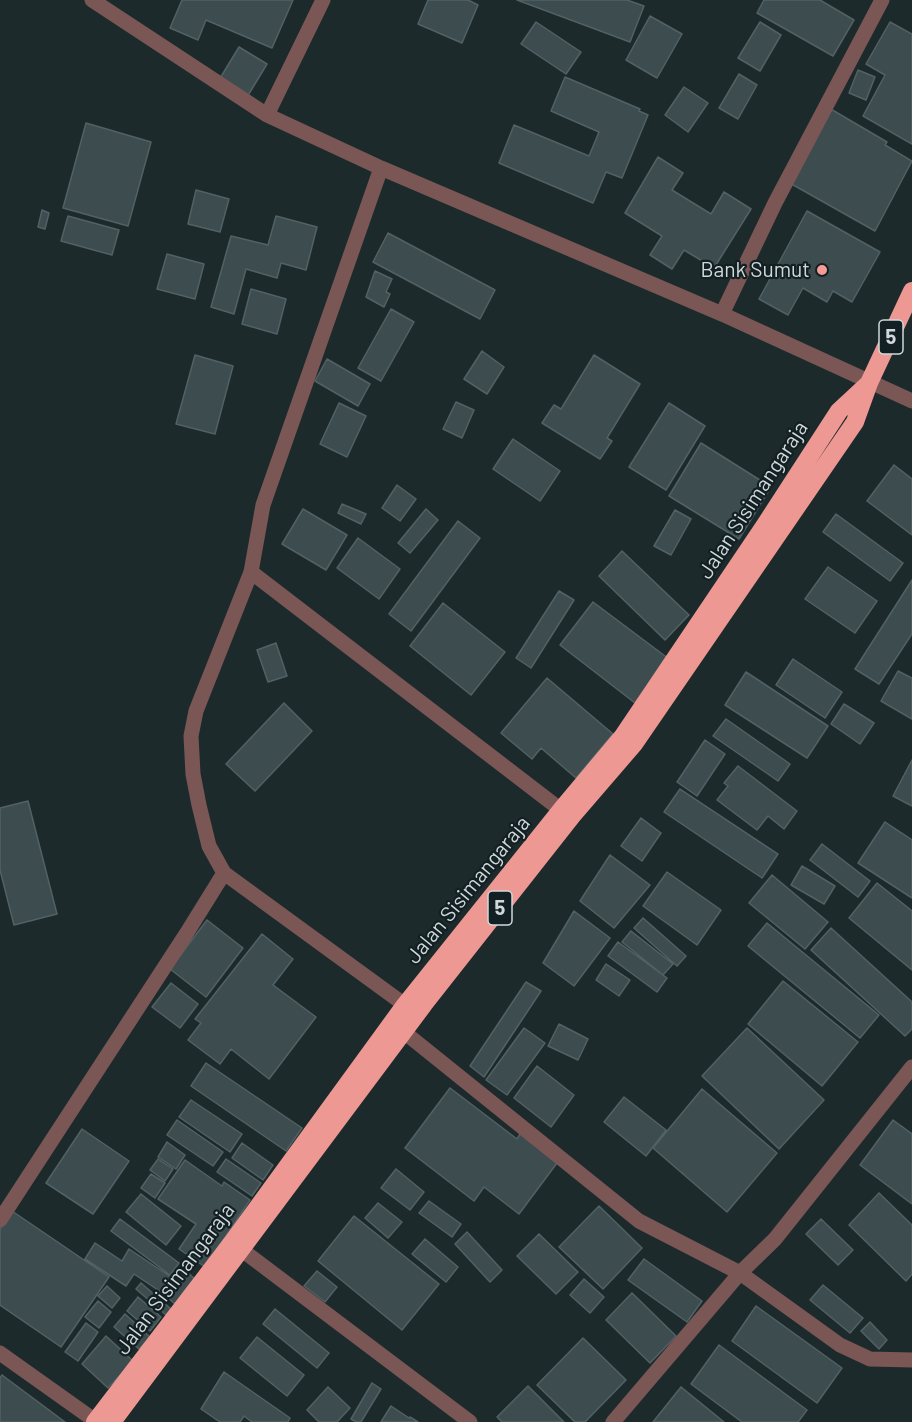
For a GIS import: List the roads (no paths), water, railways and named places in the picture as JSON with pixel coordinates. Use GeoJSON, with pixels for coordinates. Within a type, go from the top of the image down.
{"type":"FeatureCollection","features":[{"type":"Feature","properties":{"kind":"highway","name":"Jalan Sisimangaraja"},"geometry":{"type":"LineString","coordinates":[[100,1422],[242,1250],[404,1032],[572,816],[634,744],[855,422],[869,383],[912,291]]}},
{"type":"Feature","properties":{"kind":"highway","name":"Jalan Sisimangaraja"},"geometry":{"type":"LineString","coordinates":[[100,1422],[405,1005],[623,736],[839,411],[869,383]]}},
{"type":"Feature","properties":{"kind":"street"},"geometry":{"type":"LineString","coordinates":[[92,0],[267,115],[381,168],[722,314],[912,401]]}},
{"type":"Feature","properties":{"kind":"street"},"geometry":{"type":"LineString","coordinates":[[267,115],[323,0]]}},
{"type":"Feature","properties":{"kind":"street"},"geometry":{"type":"LineString","coordinates":[[722,314],[775,203],[882,0]]}},
{"type":"Feature","properties":{"kind":"street"},"geometry":{"type":"LineString","coordinates":[[381,168],[263,505],[251,572],[196,711],[190,736],[193,774],[201,815],[209,846],[224,873],[405,1005]]}},
{"type":"Feature","properties":{"kind":"street"},"geometry":{"type":"LineString","coordinates":[[251,572],[561,810]]}},
{"type":"Feature","properties":{"kind":"street"},"geometry":{"type":"LineString","coordinates":[[0,1220],[224,873]]}},
{"type":"Feature","properties":{"kind":"street"},"geometry":{"type":"LineString","coordinates":[[404,1032],[639,1221],[740,1273],[840,1345],[870,1359],[912,1360]]}},
{"type":"Feature","properties":{"kind":"street"},"geometry":{"type":"LineString","coordinates":[[613,1422],[740,1273],[775,1239],[912,1067]]}},
{"type":"Feature","properties":{"kind":"street"},"geometry":{"type":"LineString","coordinates":[[242,1250],[470,1422]]}},
{"type":"Feature","properties":{"kind":"street"},"geometry":{"type":"LineString","coordinates":[[0,1353],[100,1422]]}},
{"type":"Feature","properties":{"kind":"place","name":"Bank Sumut"},"geometry":{"type":"Point","coordinates":[822,270]}}]}
